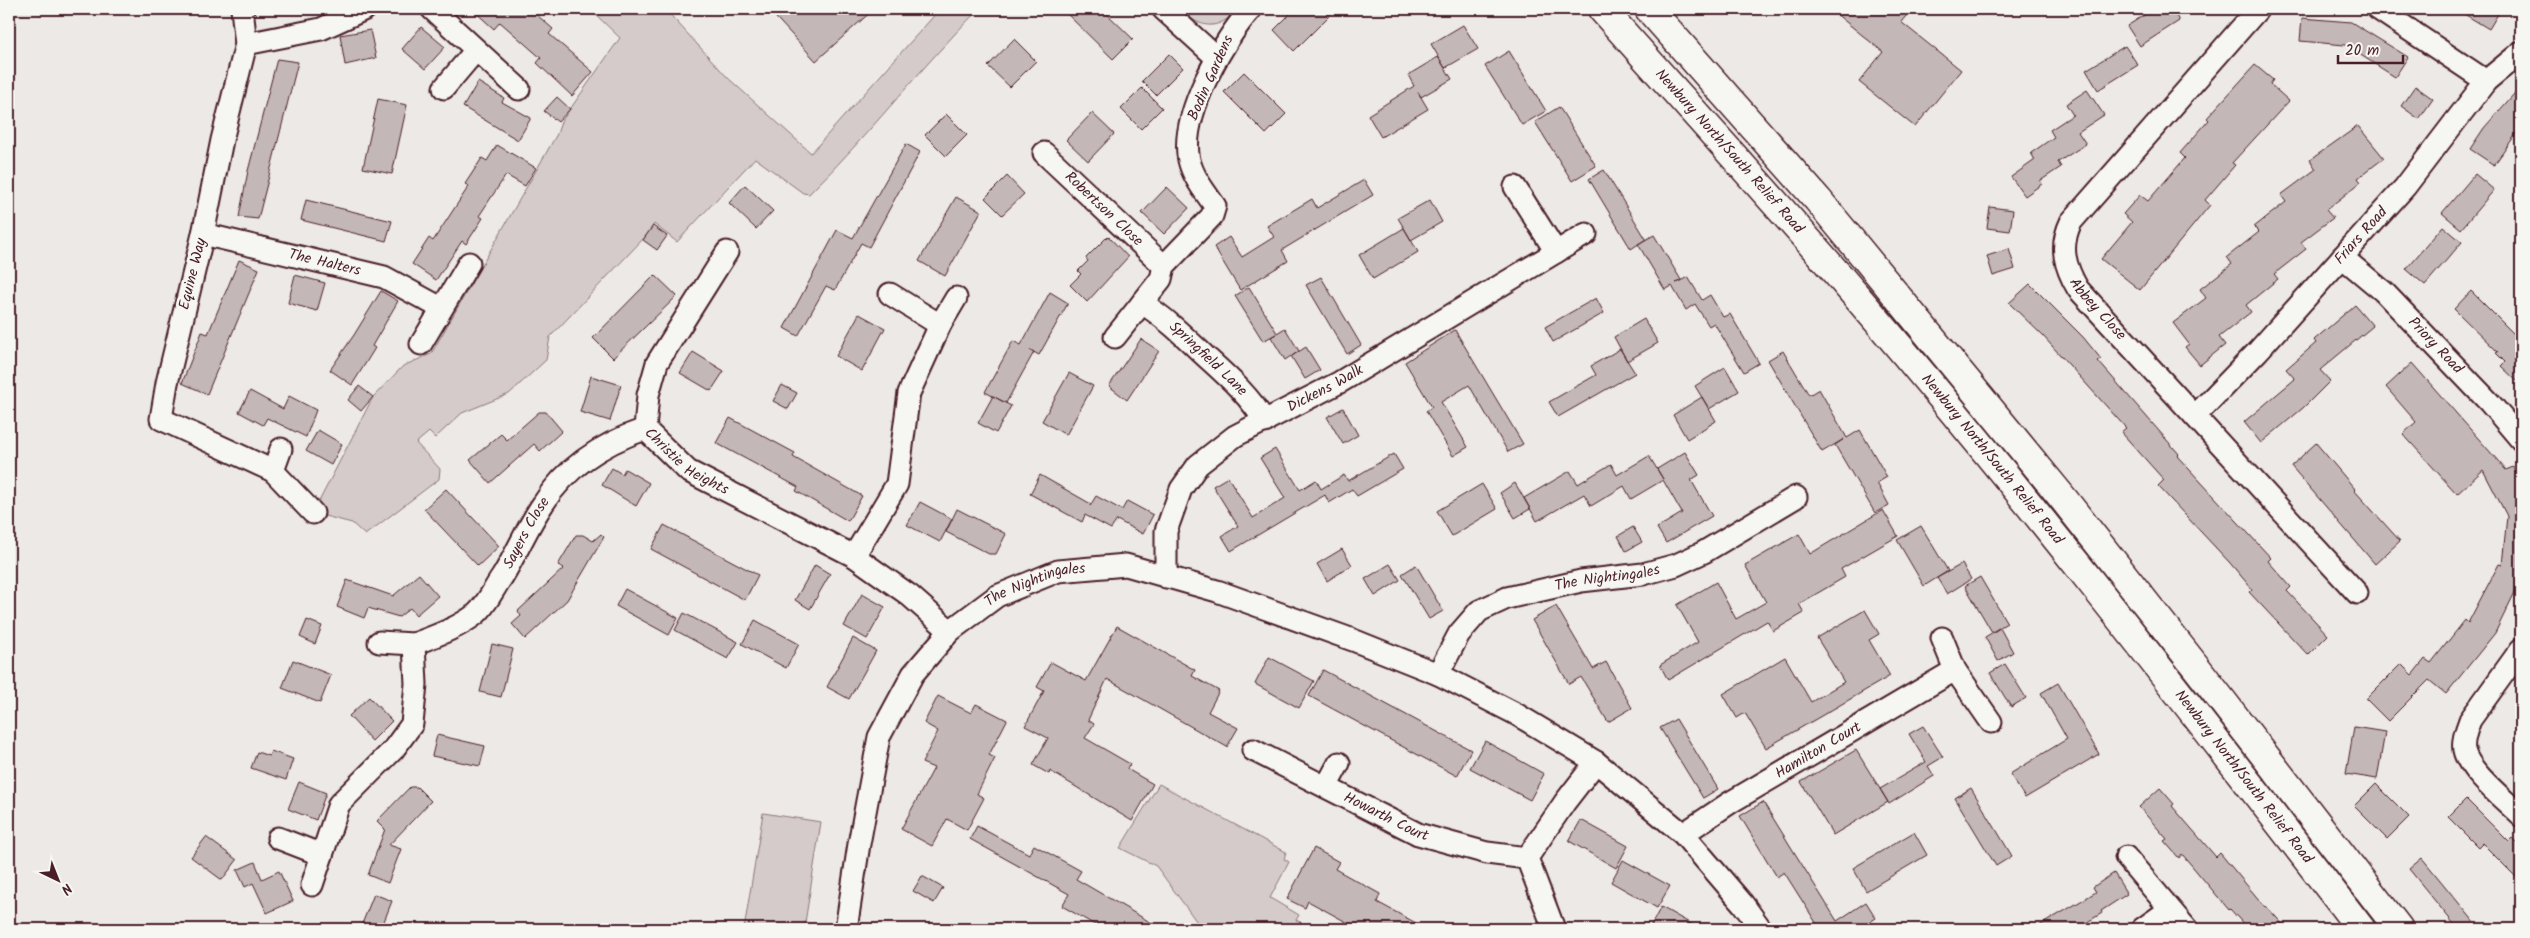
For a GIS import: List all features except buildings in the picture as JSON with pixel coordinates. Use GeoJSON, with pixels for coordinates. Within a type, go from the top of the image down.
{"type":"FeatureCollection","features":[{"type":"Feature","properties":{"kind":"highway","name":"Newbury North/South Relief Road"},"geometry":{"type":"LineString","coordinates":[[1602,9],[1834,270],[2015,488],[2159,667],[2361,929]]}},
{"type":"Feature","properties":{"kind":"highway","name":"Newbury North/South Relief Road"},"geometry":{"type":"LineString","coordinates":[[1649,9],[1818,200],[2062,497],[2195,664],[2398,929]]}},
{"type":"Feature","properties":{"kind":"street","name":"Equine Way"},"geometry":{"type":"LineString","coordinates":[[242,9],[246,44],[222,140],[203,234],[166,383],[161,419],[273,471],[313,513]]}},
{"type":"Feature","properties":{"kind":"street"},"geometry":{"type":"LineString","coordinates":[[246,44],[321,29],[365,9]]}},
{"type":"Feature","properties":{"kind":"street"},"geometry":{"type":"LineString","coordinates":[[432,9],[519,89]]}},
{"type":"Feature","properties":{"kind":"street"},"geometry":{"type":"LineString","coordinates":[[1163,9],[1217,58]]}},
{"type":"Feature","properties":{"kind":"street","name":"Bodin Gardens"},"geometry":{"type":"LineString","coordinates":[[1164,266],[1212,216],[1216,206],[1198,181],[1189,160],[1187,131],[1217,58],[1233,28],[1251,9]]}},
{"type":"Feature","properties":{"kind":"street","name":"Abbey Close"},"geometry":{"type":"LineString","coordinates":[[2258,9],[2071,222],[2064,243],[2067,266],[2078,289],[2357,593]]}},
{"type":"Feature","properties":{"kind":"street"},"geometry":{"type":"LineString","coordinates":[[2378,9],[2486,81]]}},
{"type":"Feature","properties":{"kind":"street"},"geometry":{"type":"LineString","coordinates":[[444,88],[476,50]]}},
{"type":"Feature","properties":{"kind":"street","name":"Friars Road"},"geometry":{"type":"LineString","coordinates":[[2195,416],[2258,351],[2405,188],[2486,81],[2521,52]]}},
{"type":"Feature","properties":{"kind":"street","name":"Robertson Close"},"geometry":{"type":"LineString","coordinates":[[1044,154],[1164,266]]}},
{"type":"Feature","properties":{"kind":"street"},"geometry":{"type":"LineString","coordinates":[[1515,187],[1556,252]]}},
{"type":"Feature","properties":{"kind":"street","name":"The Halters"},"geometry":{"type":"LineString","coordinates":[[203,234],[384,277],[441,308]]}},
{"type":"Feature","properties":{"kind":"street","name":"Dickens Walk"},"geometry":{"type":"LineString","coordinates":[[1166,577],[1166,531],[1180,489],[1198,465],[1235,436],[1266,422],[1340,382],[1586,234]]}},
{"type":"Feature","properties":{"kind":"street","name":"Christie Heights"},"geometry":{"type":"LineString","coordinates":[[727,252],[657,363],[648,396],[645,429],[688,471],[854,556],[909,596],[950,631]]}},
{"type":"Feature","properties":{"kind":"street","name":"Priory Road"},"geometry":{"type":"LineString","coordinates":[[2342,257],[2384,292],[2489,402],[2521,440]]}},
{"type":"Feature","properties":{"kind":"street"},"geometry":{"type":"LineString","coordinates":[[420,344],[468,263]]}},
{"type":"Feature","properties":{"kind":"street"},"geometry":{"type":"LineString","coordinates":[[1114,337],[1161,279],[1164,266]]}},
{"type":"Feature","properties":{"kind":"street"},"geometry":{"type":"LineString","coordinates":[[890,294],[940,325]]}},
{"type":"Feature","properties":{"kind":"street"},"geometry":{"type":"LineString","coordinates":[[854,556],[897,484],[909,393],[940,325],[956,298]]}},
{"type":"Feature","properties":{"kind":"street","name":"Springfield Lane"},"geometry":{"type":"LineString","coordinates":[[1142,303],[1161,315],[1238,386],[1266,422]]}},
{"type":"Feature","properties":{"kind":"street","name":"Sayers Close"},"geometry":{"type":"LineString","coordinates":[[379,642],[414,644],[446,631],[477,613],[511,562],[543,504],[565,476],[592,454],[623,436],[645,429]]}},
{"type":"Feature","properties":{"kind":"street"},"geometry":{"type":"LineString","coordinates":[[273,471],[281,449]]}},
{"type":"Feature","properties":{"kind":"street","name":"The Nightingales"},"geometry":{"type":"LineString","coordinates":[[1438,674],[1459,634],[1479,611],[1506,598],[1581,582],[1643,574],[1676,564],[1704,552],[1796,497]]}},
{"type":"Feature","properties":{"kind":"street","name":"The Nightingales"},"geometry":{"type":"LineString","coordinates":[[846,929],[859,844],[879,737],[912,674],[950,631],[997,596],[1058,571],[1126,566],[1230,595],[1353,640],[1438,674],[1516,714],[1596,762],[1683,834],[1743,904],[1761,929]]}},
{"type":"Feature","properties":{"kind":"street"},"geometry":{"type":"LineString","coordinates":[[1942,638],[1955,670],[1991,722]]}},
{"type":"Feature","properties":{"kind":"street"},"geometry":{"type":"LineString","coordinates":[[312,884],[339,804],[393,750],[412,724],[416,684],[414,644]]}},
{"type":"Feature","properties":{"kind":"street"},"geometry":{"type":"LineString","coordinates":[[2521,649],[2470,720],[2466,730],[2464,750],[2472,767],[2521,816]]}},
{"type":"Feature","properties":{"kind":"street","name":"Hamilton Court"},"geometry":{"type":"LineString","coordinates":[[1683,834],[1731,802],[1955,670]]}},
{"type":"Feature","properties":{"kind":"street","name":"Howarth Court"},"geometry":{"type":"LineString","coordinates":[[1253,750],[1418,834],[1487,853],[1527,858]]}},
{"type":"Feature","properties":{"kind":"street"},"geometry":{"type":"LineString","coordinates":[[1554,929],[1527,858],[1565,802],[1596,762]]}},
{"type":"Feature","properties":{"kind":"street"},"geometry":{"type":"LineString","coordinates":[[1326,787],[1339,763]]}},
{"type":"Feature","properties":{"kind":"street"},"geometry":{"type":"LineString","coordinates":[[278,838],[322,855]]}},
{"type":"Feature","properties":{"kind":"street"},"geometry":{"type":"LineString","coordinates":[[2126,857],[2187,929]]}},
{"type":"Feature","properties":{"kind":"street"},"geometry":{"type":"LineString","coordinates":[[2142,929],[2169,910]]}},
{"type":"Feature","properties":{"kind":"shaded area"},"geometry":{"type":"Polygon","coordinates":[[[590,9],[665,9],[728,78],[811,153],[940,9],[979,9],[809,194],[803,193],[755,158],[677,242],[654,224],[644,238],[550,337],[546,360],[509,394],[462,413],[435,438],[429,432],[416,443],[440,469],[439,479],[365,535],[352,523],[313,513],[373,397],[403,366],[431,354],[557,134],[561,122],[620,38],[590,9]]]}},
{"type":"Feature","properties":{"kind":"shaded area"},"geometry":{"type":"Polygon","coordinates":[[[1180,9],[1239,9],[1224,21],[1210,25],[1195,21],[1180,9]]]}},
{"type":"Feature","properties":{"kind":"shaded area"},"geometry":{"type":"Polygon","coordinates":[[[1159,784],[1286,852],[1284,859],[1289,862],[1270,898],[1299,915],[1296,920],[1314,929],[1202,929],[1156,866],[1120,848],[1159,784]]]}},
{"type":"Feature","properties":{"kind":"shaded area"},"geometry":{"type":"Polygon","coordinates":[[[763,813],[821,822],[804,929],[744,929],[763,813]]]}}]}
